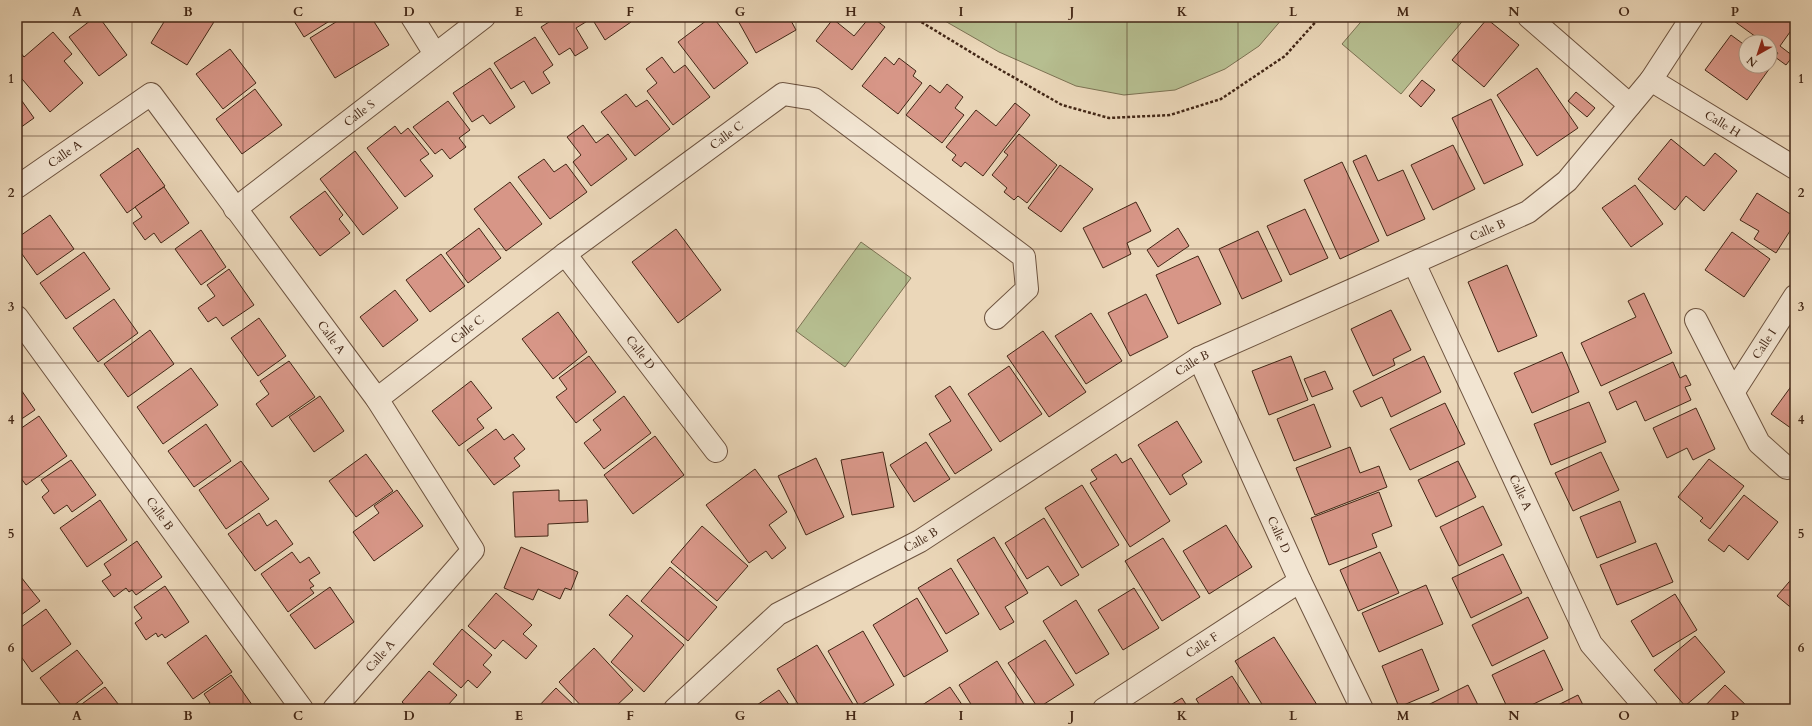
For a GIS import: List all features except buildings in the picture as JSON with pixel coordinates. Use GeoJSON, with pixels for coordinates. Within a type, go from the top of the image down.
{"type":"FeatureCollection","features":[{"type":"Feature","properties":{"kind":"street"},"geometry":{"type":"LineString","coordinates":[[412,17],[435,54]]}},
{"type":"Feature","properties":{"kind":"street","name":"Calle S"},"geometry":{"type":"LineString","coordinates":[[235,209],[484,17]]}},
{"type":"Feature","properties":{"kind":"street"},"geometry":{"type":"LineString","coordinates":[[1529,17],[1630,105]]}},
{"type":"Feature","properties":{"kind":"street","name":"Calle B"},"geometry":{"type":"LineString","coordinates":[[675,709],[778,614],[920,541],[1199,358],[1528,212],[1567,181],[1651,80],[1692,17]]}},
{"type":"Feature","properties":{"kind":"street","name":"Calle H"},"geometry":{"type":"LineString","coordinates":[[1651,80],[1795,168]]}},
{"type":"Feature","properties":{"kind":"street","name":"Calle A"},"geometry":{"type":"LineString","coordinates":[[17,187],[151,94],[377,399],[473,550],[334,709]]}},
{"type":"Feature","properties":{"kind":"street","name":"Calle C"},"geometry":{"type":"LineString","coordinates":[[377,399],[565,254],[783,94],[814,99],[1024,257],[1027,288],[996,318]]}},
{"type":"Feature","properties":{"kind":"street","name":"Calle D"},"geometry":{"type":"LineString","coordinates":[[565,254],[716,451]]}},
{"type":"Feature","properties":{"kind":"street","name":"Calle A"},"geometry":{"type":"LineString","coordinates":[[1414,262],[1591,644],[1647,709]]}},
{"type":"Feature","properties":{"kind":"street","name":"Calle I"},"geometry":{"type":"LineString","coordinates":[[1734,391],[1795,296]]}},
{"type":"Feature","properties":{"kind":"street","name":"Calle B"},"geometry":{"type":"LineString","coordinates":[[17,317],[302,709]]}},
{"type":"Feature","properties":{"kind":"street"},"geometry":{"type":"LineString","coordinates":[[1696,320],[1734,391],[1759,443],[1787,468]]}},
{"type":"Feature","properties":{"kind":"street","name":"Calle D"},"geometry":{"type":"LineString","coordinates":[[1199,358],[1300,581],[1362,709]]}},
{"type":"Feature","properties":{"kind":"street","name":"Calle F"},"geometry":{"type":"LineString","coordinates":[[1104,709],[1300,581]]}},
{"type":"Feature","properties":{"kind":"path"},"geometry":{"type":"LineString","coordinates":[[913,17],[1062,105],[1109,118],[1170,115],[1221,99],[1285,56],[1320,17]]}},
{"type":"Feature","properties":{"kind":"green space"},"geometry":{"type":"Polygon","coordinates":[[[938,17],[1283,18],[1259,46],[1225,69],[1175,90],[1124,95],[1076,86],[999,52],[938,17]]]}},
{"type":"Feature","properties":{"kind":"green space"},"geometry":{"type":"Polygon","coordinates":[[[1365,17],[1466,17],[1401,94],[1342,44],[1365,17]]]}},
{"type":"Feature","properties":{"kind":"green space"},"geometry":{"type":"Polygon","coordinates":[[[861,242],[911,278],[845,367],[796,331],[861,242]]]}}]}
